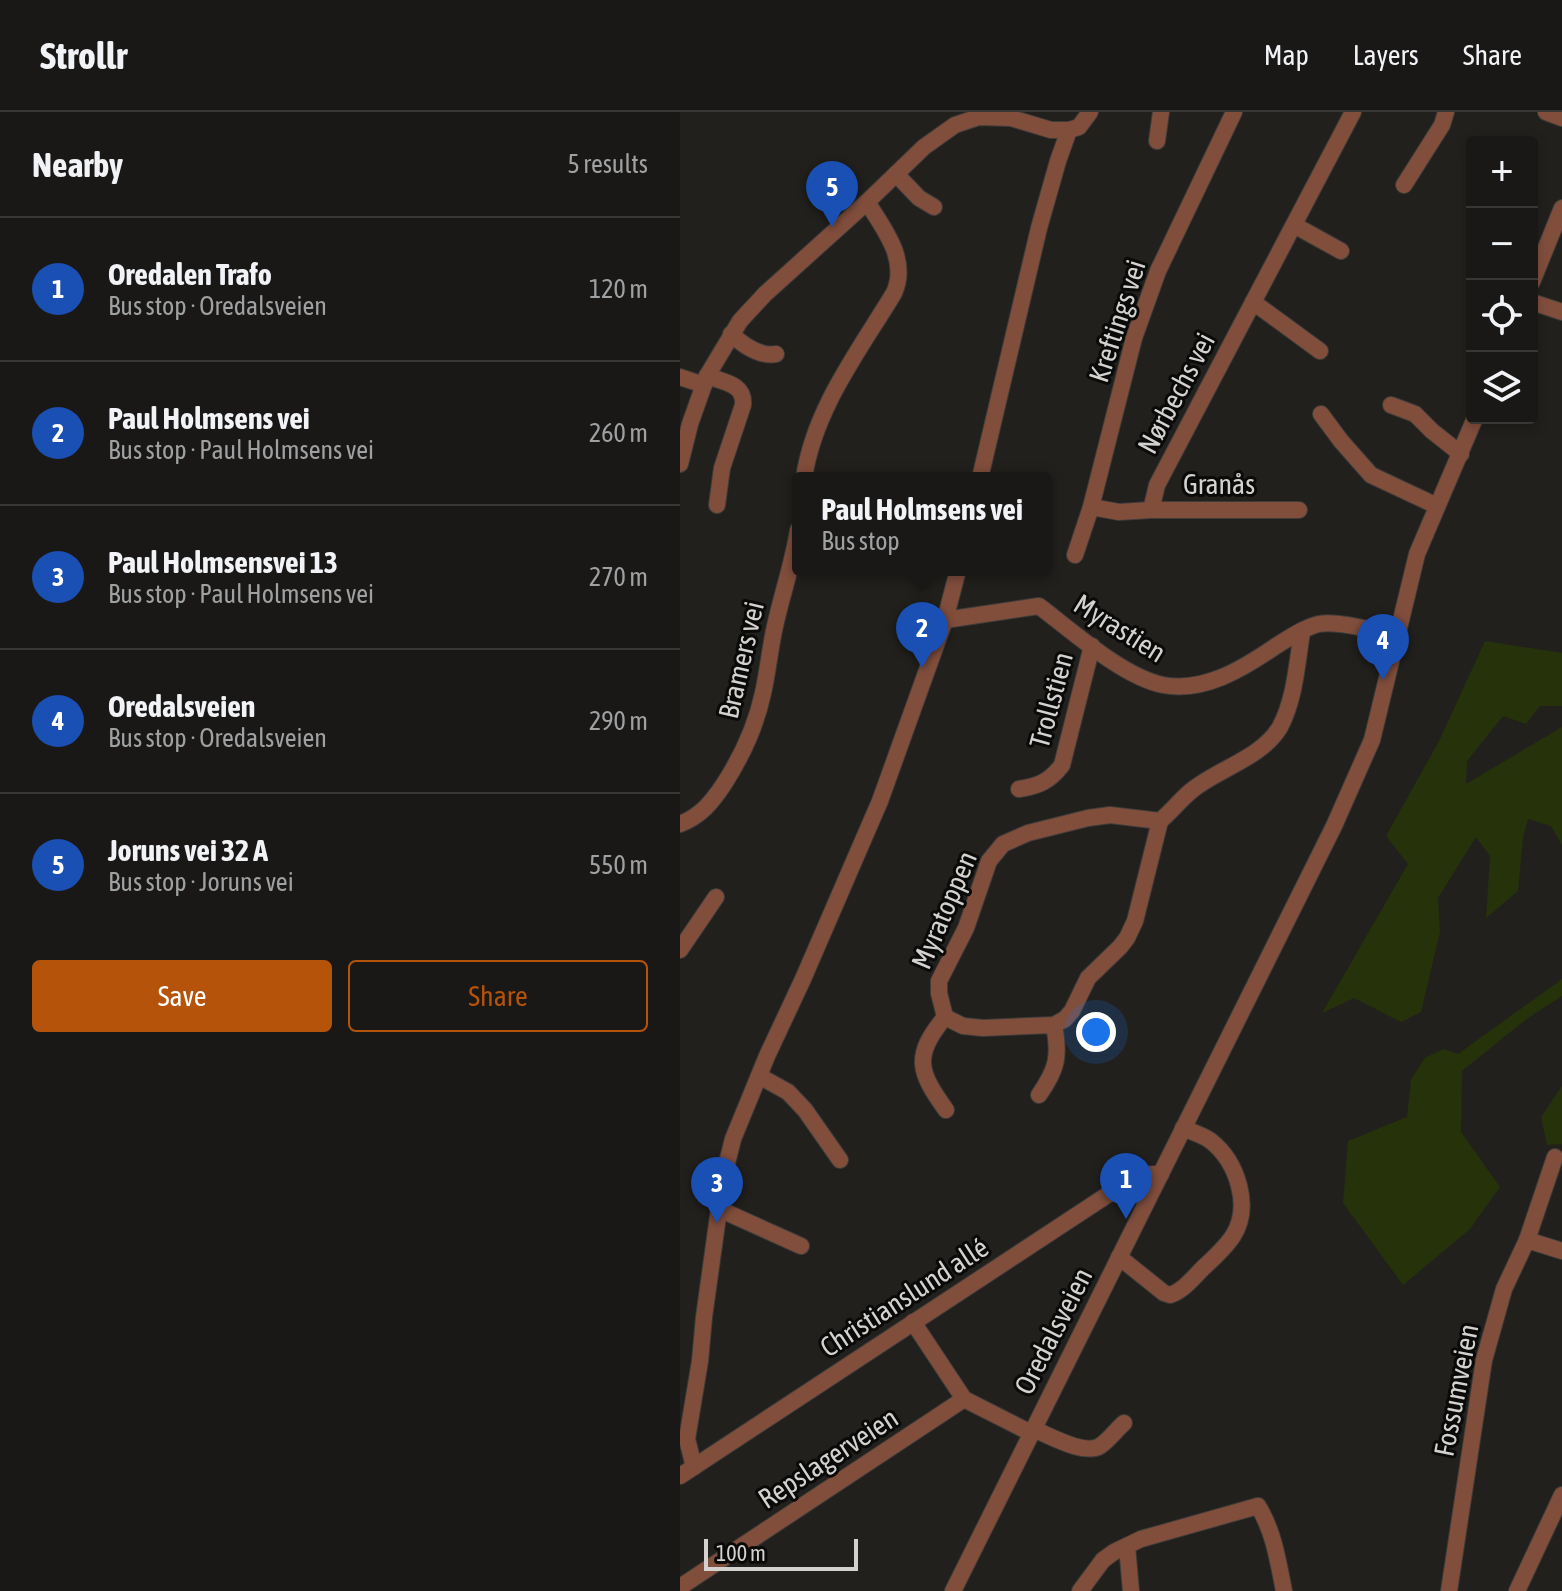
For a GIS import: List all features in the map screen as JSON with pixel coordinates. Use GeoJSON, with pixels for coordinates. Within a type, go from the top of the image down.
{"type":"FeatureCollection","features":[{"type":"Feature","properties":{"kind":"street"},"geometry":{"type":"LineString","coordinates":[[680,464],[706,380],[731,334],[750,309],[924,147],[955,125],[979,117],[1011,118],[1051,130],[1069,130],[1079,127],[1090,112]]}},
{"type":"Feature","properties":{"kind":"street"},"geometry":{"type":"LineString","coordinates":[[1157,141],[1161,112]]}},
{"type":"Feature","properties":{"kind":"street","name":"Kreftings vei"},"geometry":{"type":"LineString","coordinates":[[1075,555],[1091,507],[1134,338],[1158,271],[1234,112]]}},
{"type":"Feature","properties":{"kind":"street","name":"Nørbechs vei"},"geometry":{"type":"LineString","coordinates":[[1151,510],[1157,485],[1353,112]]}},
{"type":"Feature","properties":{"kind":"street"},"geometry":{"type":"LineString","coordinates":[[1404,185],[1442,125],[1446,112]]}},
{"type":"Feature","properties":{"kind":"street"},"geometry":{"type":"LineString","coordinates":[[1546,112],[1562,118]]}},
{"type":"Feature","properties":{"kind":"street"},"geometry":{"type":"LineString","coordinates":[[981,472],[1039,228],[1069,130]]}},
{"type":"Feature","properties":{"kind":"street"},"geometry":{"type":"LineString","coordinates":[[896,174],[919,198],[934,207]]}},
{"type":"Feature","properties":{"kind":"street"},"geometry":{"type":"LineString","coordinates":[[805,472],[824,412],[894,293],[899,279],[899,265],[891,243],[867,202]]}},
{"type":"Feature","properties":{"kind":"street"},"geometry":{"type":"LineString","coordinates":[[1533,280],[1562,208]]}},
{"type":"Feature","properties":{"kind":"street"},"geometry":{"type":"LineString","coordinates":[[1294,225],[1341,251]]}},
{"type":"Feature","properties":{"kind":"street"},"geometry":{"type":"LineString","coordinates":[[1253,302],[1320,351]]}},
{"type":"Feature","properties":{"kind":"street"},"geometry":{"type":"LineString","coordinates":[[1538,304],[1562,312]]}},
{"type":"Feature","properties":{"kind":"street"},"geometry":{"type":"LineString","coordinates":[[731,334],[762,354],[776,354]]}},
{"type":"Feature","properties":{"kind":"street"},"geometry":{"type":"LineString","coordinates":[[680,377],[739,389],[744,396],[722,468],[717,505]]}},
{"type":"Feature","properties":{"kind":"street"},"geometry":{"type":"LineString","coordinates":[[1391,405],[1415,414],[1461,454]]}},
{"type":"Feature","properties":{"kind":"street"},"geometry":{"type":"LineString","coordinates":[[1321,414],[1371,475],[1437,506]]}},
{"type":"Feature","properties":{"kind":"street","name":"Oredalsveien"},"geometry":{"type":"LineString","coordinates":[[953,1591],[1366,759],[1417,554],[1473,424]]}},
{"type":"Feature","properties":{"kind":"street","name":"Granås"},"geometry":{"type":"LineString","coordinates":[[1091,507],[1119,512],[1299,510]]}},
{"type":"Feature","properties":{"kind":"street","name":"Bramers vei"},"geometry":{"type":"LineString","coordinates":[[680,824],[697,817],[709,805],[731,774],[748,739],[762,695],[792,555]]}},
{"type":"Feature","properties":{"kind":"street"},"geometry":{"type":"LineString","coordinates":[[687,1471],[687,1439],[719,1209],[733,1139],[880,801],[945,620],[956,576]]}},
{"type":"Feature","properties":{"kind":"street","name":"Myrastien"},"geometry":{"type":"LineString","coordinates":[[945,620],[1039,606],[1126,670],[1162,685],[1179,686],[1215,680],[1230,674],[1315,624],[1325,623],[1398,636]]}},
{"type":"Feature","properties":{"kind":"street"},"geometry":{"type":"LineString","coordinates":[[946,1110],[925,1077],[925,1047],[933,1032],[945,1017],[963,1026],[983,1028],[1054,1025],[1065,1019],[1088,978],[1127,938],[1135,921],[1160,821],[1191,791],[1257,750],[1279,729],[1289,705],[1302,632]]}},
{"type":"Feature","properties":{"kind":"street","name":"Trollstien"},"geometry":{"type":"LineString","coordinates":[[1019,789],[1035,786],[1054,776],[1062,765],[1092,646]]}},
{"type":"Feature","properties":{"kind":"street","name":"Myratoppen"},"geometry":{"type":"LineString","coordinates":[[945,1017],[939,981],[966,928],[989,861],[1003,844],[1028,833],[1088,818],[1110,815],[1160,821]]}},
{"type":"Feature","properties":{"kind":"street"},"geometry":{"type":"LineString","coordinates":[[680,950],[716,897]]}},
{"type":"Feature","properties":{"kind":"street"},"geometry":{"type":"LineString","coordinates":[[1039,1095],[1055,1069],[1058,1054],[1054,1025]]}},
{"type":"Feature","properties":{"kind":"street"},"geometry":{"type":"LineString","coordinates":[[759,1076],[788,1092],[805,1110],[840,1160]]}},
{"type":"Feature","properties":{"kind":"street","name":"Oredalsveien"},"geometry":{"type":"LineString","coordinates":[[1119,1257],[1170,1295],[1182,1289],[1234,1235],[1241,1201],[1228,1162],[1207,1138],[1183,1128]]}},
{"type":"Feature","properties":{"kind":"street","name":"Fossumveien"},"geometry":{"type":"LineString","coordinates":[[1449,1591],[1484,1360],[1504,1289],[1527,1240],[1555,1157]]}},
{"type":"Feature","properties":{"kind":"street","name":"Christianslund allé"},"geometry":{"type":"LineString","coordinates":[[687,1471],[1138,1175],[1161,1174]]}},
{"type":"Feature","properties":{"kind":"street"},"geometry":{"type":"LineString","coordinates":[[719,1209],[801,1246]]}},
{"type":"Feature","properties":{"kind":"street"},"geometry":{"type":"LineString","coordinates":[[1527,1240],[1562,1251]]}},
{"type":"Feature","properties":{"kind":"street"},"geometry":{"type":"LineString","coordinates":[[913,1322],[964,1399],[1032,1431]]}},
{"type":"Feature","properties":{"kind":"street","name":"Repslagerveien"},"geometry":{"type":"LineString","coordinates":[[680,1587],[964,1399]]}},
{"type":"Feature","properties":{"kind":"street","name":"Oredalsveien"},"geometry":{"type":"LineString","coordinates":[[1032,1431],[1077,1447],[1094,1449],[1124,1423]]}},
{"type":"Feature","properties":{"kind":"street"},"geometry":{"type":"LineString","coordinates":[[1517,1591],[1562,1495]]}},
{"type":"Feature","properties":{"kind":"street"},"geometry":{"type":"LineString","coordinates":[[1080,1591],[1103,1560],[1141,1539],[1258,1506],[1267,1521],[1277,1553],[1284,1591]]}},
{"type":"Feature","properties":{"kind":"street"},"geometry":{"type":"LineString","coordinates":[[1127,1546],[1131,1591]]}},
{"type":"Feature","properties":{"kind":"green space"},"geometry":{"type":"Polygon","coordinates":[[[1485,641],[1562,653],[1562,706],[1540,706],[1526,724],[1503,716],[1467,761],[1466,784],[1562,727],[1562,845],[1551,826],[1528,819],[1518,891],[1486,918],[1490,856],[1476,837],[1438,898],[1440,932],[1421,1012],[1401,1022],[1354,998],[1322,1013],[1408,864],[1386,836],[1439,741],[1485,641]]]}},
{"type":"Feature","properties":{"kind":"green space"},"geometry":{"type":"Polygon","coordinates":[[[1562,979],[1562,996],[1528,1018],[1462,1071],[1461,1132],[1500,1187],[1470,1229],[1403,1285],[1343,1203],[1348,1141],[1407,1117],[1411,1079],[1425,1058],[1443,1049],[1458,1054],[1562,979]]]}},
{"type":"Feature","properties":{"kind":"green space"},"geometry":{"type":"Polygon","coordinates":[[[1562,1086],[1562,1144],[1547,1145],[1541,1117],[1562,1086]]]}},
{"type":"Feature","properties":{"kind":"place","name":"Joruns vei 32 A"},"geometry":{"type":"Point","coordinates":[832,227]}},
{"type":"Feature","properties":{"kind":"place","name":"Paul Holmsens vei"},"geometry":{"type":"Point","coordinates":[922,668]}},
{"type":"Feature","properties":{"kind":"place","name":"Oredalsveien"},"geometry":{"type":"Point","coordinates":[1383,680]}},
{"type":"Feature","properties":{"kind":"place","name":"Oredalen Trafo"},"geometry":{"type":"Point","coordinates":[1126,1219]}},
{"type":"Feature","properties":{"kind":"place","name":"Paul Holmsensvei 13"},"geometry":{"type":"Point","coordinates":[717,1223]}}]}
